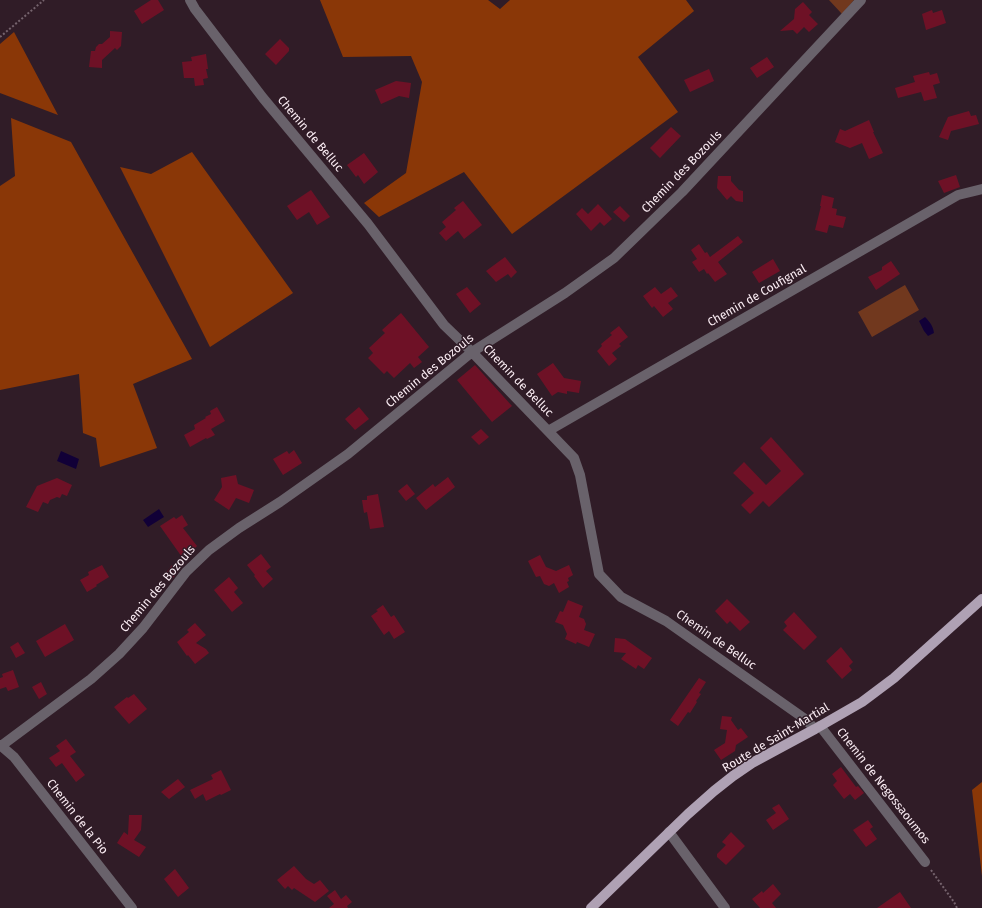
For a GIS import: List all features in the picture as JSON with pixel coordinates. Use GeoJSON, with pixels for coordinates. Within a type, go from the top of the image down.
{"type":"FeatureCollection","features":[{"type":"Feature","properties":{"kind":"main road","name":"Route de Saint-Martial"},"geometry":{"type":"LineString","coordinates":[[591,908],[669,832],[733,776],[862,702],[894,678],[982,599]]}},
{"type":"Feature","properties":{"kind":"street","name":"Chemin de Belluc"},"geometry":{"type":"LineString","coordinates":[[190,0],[195,9],[263,98],[368,224],[444,325],[574,458],[580,475],[599,574],[621,597],[666,621],[817,728]]}},
{"type":"Feature","properties":{"kind":"street","name":"Chemin des Bozouls"},"geometry":{"type":"LineString","coordinates":[[1,745],[91,679],[119,654],[143,628],[186,572],[209,550],[348,454],[472,352],[565,293],[614,258],[682,192],[861,0]]}},
{"type":"Feature","properties":{"kind":"street","name":"Chemin de Coufignal"},"geometry":{"type":"LineString","coordinates":[[548,431],[958,195],[982,189]]}},
{"type":"Feature","properties":{"kind":"street","name":"Chemin de Negossaoumos"},"geometry":{"type":"LineString","coordinates":[[817,728],[925,862]]}},
{"type":"Feature","properties":{"kind":"street","name":"Chemin de la Pio"},"geometry":{"type":"LineString","coordinates":[[1,745],[14,757],[132,908]]}},
{"type":"Feature","properties":{"kind":"street"},"geometry":{"type":"LineString","coordinates":[[669,832],[724,908]]}},
{"type":"Feature","properties":{"kind":"path"},"geometry":{"type":"LineString","coordinates":[[0,37],[44,0]]}},
{"type":"Feature","properties":{"kind":"path"},"geometry":{"type":"LineString","coordinates":[[925,862],[957,908]]}},
{"type":"Feature","properties":{"kind":"shaded area"},"geometry":{"type":"Polygon","coordinates":[[[320,0],[488,0],[500,9],[510,0],[686,0],[694,11],[638,57],[678,112],[512,234],[464,172],[379,217],[364,203],[406,173],[422,82],[411,56],[343,57],[320,0]]]}},
{"type":"Feature","properties":{"kind":"shaded area"},"geometry":{"type":"Polygon","coordinates":[[[829,0],[854,0],[842,14],[829,0]]]}},
{"type":"Feature","properties":{"kind":"shaded area"},"geometry":{"type":"Polygon","coordinates":[[[14,32],[58,115],[0,93],[0,44],[14,32]]]}},
{"type":"Feature","properties":{"kind":"shaded area"},"geometry":{"type":"Polygon","coordinates":[[[11,118],[71,142],[192,359],[133,384],[157,448],[100,467],[96,438],[83,433],[79,374],[0,390],[0,186],[15,176],[11,118]]]}},
{"type":"Feature","properties":{"kind":"shaded area"},"geometry":{"type":"Polygon","coordinates":[[[192,152],[293,293],[210,347],[120,167],[151,174],[192,152]]]}},
{"type":"Feature","properties":{"kind":"shaded area"},"geometry":{"type":"Polygon","coordinates":[[[905,285],[919,310],[872,337],[858,312],[905,285]]]}},
{"type":"Feature","properties":{"kind":"shaded area"},"geometry":{"type":"Polygon","coordinates":[[[925,317],[931,324],[934,333],[928,336],[919,321],[925,317]]]}},
{"type":"Feature","properties":{"kind":"shaded area"},"geometry":{"type":"Polygon","coordinates":[[[61,451],[79,459],[76,469],[57,461],[61,451]]]}},
{"type":"Feature","properties":{"kind":"shaded area"},"geometry":{"type":"Polygon","coordinates":[[[159,509],[164,517],[148,527],[143,520],[159,509]]]}},
{"type":"Feature","properties":{"kind":"shaded area"},"geometry":{"type":"Polygon","coordinates":[[[982,782],[982,876],[972,790],[982,782]]]}},
{"type":"Feature","properties":{"kind":"building"},"geometry":{"type":"Polygon","coordinates":[[[151,0],[158,0],[164,10],[142,24],[134,11],[151,0]]]}},
{"type":"Feature","properties":{"kind":"building"},"geometry":{"type":"Polygon","coordinates":[[[803,2],[812,12],[809,15],[818,24],[809,32],[804,27],[797,34],[793,30],[780,31],[794,19],[795,9],[803,2]]]}},
{"type":"Feature","properties":{"kind":"building"},"geometry":{"type":"Polygon","coordinates":[[[932,10],[933,13],[942,10],[946,23],[926,30],[922,14],[932,10]]]}},
{"type":"Feature","properties":{"kind":"building"},"geometry":{"type":"Polygon","coordinates":[[[110,31],[122,32],[121,46],[117,50],[115,48],[102,60],[102,68],[89,67],[91,51],[95,51],[99,44],[102,44],[110,37],[110,31]]]}},
{"type":"Feature","properties":{"kind":"building"},"geometry":{"type":"Polygon","coordinates":[[[280,39],[289,48],[289,51],[276,65],[265,54],[280,39]]]}},
{"type":"Feature","properties":{"kind":"building"},"geometry":{"type":"Polygon","coordinates":[[[206,54],[208,69],[206,69],[208,78],[203,79],[204,85],[195,86],[194,78],[184,78],[182,62],[192,61],[191,57],[206,54]]]}},
{"type":"Feature","properties":{"kind":"building"},"geometry":{"type":"Polygon","coordinates":[[[767,57],[774,67],[757,78],[750,68],[767,57]]]}},
{"type":"Feature","properties":{"kind":"building"},"geometry":{"type":"Polygon","coordinates":[[[709,69],[714,81],[690,92],[684,80],[709,69]]]}},
{"type":"Feature","properties":{"kind":"building"},"geometry":{"type":"Polygon","coordinates":[[[929,72],[930,75],[937,73],[940,83],[933,85],[937,98],[924,101],[921,92],[898,98],[895,88],[915,82],[913,76],[929,72]]]}},
{"type":"Feature","properties":{"kind":"building"},"geometry":{"type":"Polygon","coordinates":[[[396,81],[411,83],[409,98],[399,96],[381,104],[375,90],[396,81]]]}},
{"type":"Feature","properties":{"kind":"building"},"geometry":{"type":"Polygon","coordinates":[[[969,111],[971,116],[976,115],[979,124],[951,131],[948,140],[939,137],[948,117],[969,111]]]}},
{"type":"Feature","properties":{"kind":"building"},"geometry":{"type":"Polygon","coordinates":[[[869,120],[883,153],[869,159],[862,143],[850,148],[835,142],[840,129],[845,131],[869,120]]]}},
{"type":"Feature","properties":{"kind":"building"},"geometry":{"type":"Polygon","coordinates":[[[671,127],[681,136],[660,158],[650,148],[671,127]]]}},
{"type":"Feature","properties":{"kind":"building"},"geometry":{"type":"Polygon","coordinates":[[[364,153],[378,172],[364,184],[358,175],[356,177],[347,165],[364,153]]]}},
{"type":"Feature","properties":{"kind":"building"},"geometry":{"type":"Polygon","coordinates":[[[956,175],[960,187],[944,193],[938,181],[956,175]]]}},
{"type":"Feature","properties":{"kind":"building"},"geometry":{"type":"Polygon","coordinates":[[[718,176],[731,176],[731,181],[739,190],[743,191],[743,202],[736,201],[731,196],[727,200],[717,188],[718,176]]]}},
{"type":"Feature","properties":{"kind":"building"},"geometry":{"type":"Polygon","coordinates":[[[311,190],[330,217],[317,225],[309,212],[297,220],[287,206],[311,190]]]}},
{"type":"Feature","properties":{"kind":"building"},"geometry":{"type":"Polygon","coordinates":[[[822,195],[834,198],[832,208],[837,209],[836,215],[846,217],[843,228],[829,225],[827,233],[815,230],[822,195]]]}},
{"type":"Feature","properties":{"kind":"building"},"geometry":{"type":"Polygon","coordinates":[[[463,201],[482,225],[464,239],[458,231],[446,241],[439,233],[446,227],[442,222],[456,210],[454,208],[463,201]]]}},
{"type":"Feature","properties":{"kind":"building"},"geometry":{"type":"Polygon","coordinates":[[[598,204],[612,219],[604,226],[600,222],[591,231],[576,214],[582,208],[588,214],[598,204]]]}},
{"type":"Feature","properties":{"kind":"building"},"geometry":{"type":"Polygon","coordinates":[[[620,206],[630,216],[624,222],[613,212],[620,206]]]}},
{"type":"Feature","properties":{"kind":"building"},"geometry":{"type":"Polygon","coordinates":[[[738,236],[743,242],[718,262],[727,274],[715,282],[704,269],[699,272],[692,262],[697,259],[691,250],[699,244],[705,253],[707,252],[710,257],[738,236]]]}},
{"type":"Feature","properties":{"kind":"building"},"geometry":{"type":"Polygon","coordinates":[[[505,257],[517,272],[511,278],[508,274],[496,282],[486,271],[505,257]]]}},
{"type":"Feature","properties":{"kind":"building"},"geometry":{"type":"Polygon","coordinates":[[[773,259],[780,271],[759,283],[752,272],[773,259]]]}},
{"type":"Feature","properties":{"kind":"building"},"geometry":{"type":"Polygon","coordinates":[[[891,261],[900,274],[876,290],[868,277],[882,270],[882,267],[891,261]]]}},
{"type":"Feature","properties":{"kind":"building"},"geometry":{"type":"Polygon","coordinates":[[[467,287],[481,304],[470,313],[456,294],[467,287]]]}},
{"type":"Feature","properties":{"kind":"building"},"geometry":{"type":"Polygon","coordinates":[[[655,287],[661,294],[671,287],[678,296],[668,303],[673,309],[663,317],[654,306],[652,308],[643,296],[655,287]]]}},
{"type":"Feature","properties":{"kind":"building"},"geometry":{"type":"Polygon","coordinates":[[[401,313],[429,347],[418,357],[422,362],[414,368],[410,363],[394,378],[387,371],[384,374],[368,358],[373,353],[369,348],[385,333],[382,330],[401,313]]]}},
{"type":"Feature","properties":{"kind":"building"},"geometry":{"type":"Polygon","coordinates":[[[619,326],[628,337],[619,344],[621,346],[612,353],[617,359],[609,366],[597,351],[602,346],[601,344],[612,335],[610,333],[619,326]]]}},
{"type":"Feature","properties":{"kind":"building"},"geometry":{"type":"Polygon","coordinates":[[[553,363],[564,378],[581,381],[579,393],[567,391],[567,394],[558,392],[552,396],[537,374],[553,363]]]}},
{"type":"Feature","properties":{"kind":"building"},"geometry":{"type":"Polygon","coordinates":[[[475,365],[512,406],[492,422],[457,380],[475,365]]]}},
{"type":"Feature","properties":{"kind":"building"},"geometry":{"type":"Polygon","coordinates":[[[217,407],[225,421],[211,429],[215,435],[190,447],[184,435],[195,429],[194,425],[206,418],[205,417],[211,414],[210,411],[217,407]]]}},
{"type":"Feature","properties":{"kind":"building"},"geometry":{"type":"Polygon","coordinates":[[[359,407],[369,419],[355,430],[345,419],[359,407]]]}},
{"type":"Feature","properties":{"kind":"building"},"geometry":{"type":"Polygon","coordinates":[[[481,429],[489,437],[479,445],[471,437],[481,429]]]}},
{"type":"Feature","properties":{"kind":"building"},"geometry":{"type":"Polygon","coordinates":[[[771,437],[804,474],[769,507],[763,501],[750,514],[741,505],[754,493],[733,473],[744,462],[766,485],[781,471],[760,448],[771,437]]]}},
{"type":"Feature","properties":{"kind":"building"},"geometry":{"type":"Polygon","coordinates":[[[294,450],[302,463],[283,475],[273,459],[287,451],[289,454],[294,450]]]}},
{"type":"Feature","properties":{"kind":"building"},"geometry":{"type":"Polygon","coordinates":[[[236,475],[238,484],[254,490],[249,503],[236,498],[229,510],[214,500],[222,487],[221,478],[236,475]]]}},
{"type":"Feature","properties":{"kind":"building"},"geometry":{"type":"Polygon","coordinates":[[[448,477],[455,487],[426,510],[416,498],[433,484],[435,487],[448,477]]]}},
{"type":"Feature","properties":{"kind":"building"},"geometry":{"type":"Polygon","coordinates":[[[57,478],[72,485],[67,496],[62,494],[60,498],[57,497],[50,500],[48,504],[43,502],[38,512],[26,507],[37,486],[57,478]]]}},
{"type":"Feature","properties":{"kind":"building"},"geometry":{"type":"Polygon","coordinates":[[[407,484],[415,494],[406,501],[398,491],[407,484]]]}},
{"type":"Feature","properties":{"kind":"building"},"geometry":{"type":"Polygon","coordinates":[[[378,494],[384,527],[370,529],[367,512],[364,513],[362,500],[367,500],[367,496],[378,494]]]}},
{"type":"Feature","properties":{"kind":"building"},"geometry":{"type":"Polygon","coordinates":[[[182,515],[188,525],[183,528],[197,546],[184,560],[160,526],[174,517],[176,519],[182,515]]]}},
{"type":"Feature","properties":{"kind":"building"},"geometry":{"type":"Polygon","coordinates":[[[261,554],[271,567],[266,571],[273,579],[263,588],[247,565],[261,554]]]}},
{"type":"Feature","properties":{"kind":"building"},"geometry":{"type":"Polygon","coordinates":[[[540,555],[546,567],[556,571],[569,565],[573,575],[568,578],[569,581],[567,582],[569,587],[559,593],[554,583],[549,586],[544,584],[540,576],[536,577],[528,561],[540,555]]]}},
{"type":"Feature","properties":{"kind":"building"},"geometry":{"type":"Polygon","coordinates":[[[102,565],[109,577],[87,592],[80,580],[89,575],[88,572],[102,565]]]}},
{"type":"Feature","properties":{"kind":"building"},"geometry":{"type":"Polygon","coordinates":[[[172,565],[179,570],[173,578],[166,573],[172,565]]]}},
{"type":"Feature","properties":{"kind":"building"},"geometry":{"type":"Polygon","coordinates":[[[229,577],[238,588],[234,592],[243,603],[232,612],[214,590],[229,577]]]}},
{"type":"Feature","properties":{"kind":"building"},"geometry":{"type":"Polygon","coordinates":[[[727,599],[750,622],[740,631],[730,621],[727,624],[715,611],[727,599]]]}},
{"type":"Feature","properties":{"kind":"building"},"geometry":{"type":"Polygon","coordinates":[[[568,600],[583,606],[579,617],[584,619],[586,624],[584,630],[595,634],[589,647],[577,642],[576,644],[565,639],[567,634],[563,625],[555,622],[560,611],[563,612],[568,600]]]}},
{"type":"Feature","properties":{"kind":"building"},"geometry":{"type":"Polygon","coordinates":[[[383,605],[391,617],[394,615],[405,632],[394,639],[389,631],[384,635],[371,616],[383,605]]]}},
{"type":"Feature","properties":{"kind":"building"},"geometry":{"type":"Polygon","coordinates":[[[794,612],[817,637],[804,650],[783,630],[787,626],[784,622],[794,612]]]}},
{"type":"Feature","properties":{"kind":"building"},"geometry":{"type":"Polygon","coordinates":[[[195,623],[206,635],[196,643],[206,649],[209,653],[195,664],[177,642],[189,632],[187,630],[195,623]]]}},
{"type":"Feature","properties":{"kind":"building"},"geometry":{"type":"Polygon","coordinates":[[[65,624],[74,640],[45,657],[36,641],[65,624]]]}},
{"type":"Feature","properties":{"kind":"building"},"geometry":{"type":"Polygon","coordinates":[[[615,638],[625,639],[652,658],[644,669],[638,665],[636,669],[621,659],[626,653],[614,652],[615,638]]]}},
{"type":"Feature","properties":{"kind":"building"},"geometry":{"type":"Polygon","coordinates":[[[18,642],[25,653],[16,658],[10,647],[18,642]]]}},
{"type":"Feature","properties":{"kind":"building"},"geometry":{"type":"Polygon","coordinates":[[[841,647],[853,662],[849,666],[852,670],[842,679],[826,661],[841,647]]]}},
{"type":"Feature","properties":{"kind":"building"},"geometry":{"type":"Polygon","coordinates":[[[13,670],[19,687],[8,691],[6,687],[0,689],[0,678],[3,677],[2,674],[13,670]]]}},
{"type":"Feature","properties":{"kind":"building"},"geometry":{"type":"Polygon","coordinates":[[[699,678],[706,682],[699,693],[701,694],[690,713],[688,712],[678,726],[670,720],[699,678]]]}},
{"type":"Feature","properties":{"kind":"building"},"geometry":{"type":"Polygon","coordinates":[[[41,682],[47,694],[39,699],[32,687],[41,682]]]}},
{"type":"Feature","properties":{"kind":"building"},"geometry":{"type":"Polygon","coordinates":[[[134,694],[147,709],[129,724],[114,707],[127,697],[128,698],[134,694]]]}},
{"type":"Feature","properties":{"kind":"building"},"geometry":{"type":"Polygon","coordinates":[[[722,716],[732,717],[731,720],[738,730],[741,728],[748,737],[736,745],[735,751],[721,760],[714,750],[725,743],[727,730],[720,729],[722,716]]]}},
{"type":"Feature","properties":{"kind":"building"},"geometry":{"type":"Polygon","coordinates":[[[66,739],[76,752],[70,756],[85,775],[76,782],[62,763],[56,767],[49,758],[60,751],[56,746],[66,739]]]}},
{"type":"Feature","properties":{"kind":"building"},"geometry":{"type":"Polygon","coordinates":[[[841,767],[856,787],[858,786],[864,793],[855,800],[850,794],[844,799],[833,785],[837,781],[832,774],[841,767]]]}},
{"type":"Feature","properties":{"kind":"building"},"geometry":{"type":"Polygon","coordinates":[[[221,770],[231,790],[206,801],[203,794],[195,799],[190,790],[213,779],[211,775],[221,770]]]}},
{"type":"Feature","properties":{"kind":"building"},"geometry":{"type":"Polygon","coordinates":[[[178,779],[185,787],[169,799],[161,792],[178,779]]]}},
{"type":"Feature","properties":{"kind":"building"},"geometry":{"type":"Polygon","coordinates":[[[779,804],[789,819],[773,830],[766,820],[776,813],[772,808],[779,804]]]}},
{"type":"Feature","properties":{"kind":"building"},"geometry":{"type":"Polygon","coordinates":[[[129,815],[142,815],[141,830],[134,840],[146,847],[139,857],[117,843],[124,832],[128,835],[129,815]]]}},
{"type":"Feature","properties":{"kind":"building"},"geometry":{"type":"Polygon","coordinates":[[[868,820],[873,827],[870,829],[877,839],[866,847],[853,830],[868,820]]]}},
{"type":"Feature","properties":{"kind":"building"},"geometry":{"type":"Polygon","coordinates":[[[731,832],[745,846],[726,865],[717,857],[717,854],[726,845],[722,842],[731,832]]]}},
{"type":"Feature","properties":{"kind":"building"},"geometry":{"type":"Polygon","coordinates":[[[294,866],[306,879],[314,884],[320,880],[329,891],[315,902],[294,888],[292,890],[288,886],[285,889],[277,880],[294,866]]]}},
{"type":"Feature","properties":{"kind":"building"},"geometry":{"type":"Polygon","coordinates":[[[175,869],[189,888],[178,897],[164,879],[175,869]]]}},
{"type":"Feature","properties":{"kind":"building"},"geometry":{"type":"Polygon","coordinates":[[[773,884],[781,894],[772,903],[776,908],[760,908],[752,899],[762,891],[763,893],[773,884]]]}},
{"type":"Feature","properties":{"kind":"building"},"geometry":{"type":"Polygon","coordinates":[[[335,890],[341,899],[346,895],[352,902],[347,906],[348,908],[329,908],[334,904],[327,896],[335,890]]]}},
{"type":"Feature","properties":{"kind":"building"},"geometry":{"type":"Polygon","coordinates":[[[900,892],[911,908],[877,908],[900,892]]]}}]}
